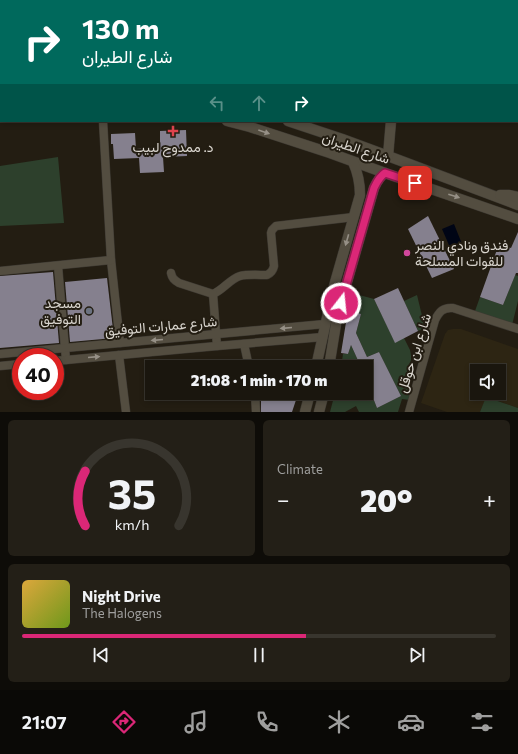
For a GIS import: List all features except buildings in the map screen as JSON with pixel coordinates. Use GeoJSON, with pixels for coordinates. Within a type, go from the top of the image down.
{"type":"FeatureCollection","features":[{"type":"Feature","properties":{"kind":"main road","name":"شارع الطيران"},"geometry":{"type":"LineString","coordinates":[[230,122],[330,153],[491,209],[498,216],[518,225]]}},
{"type":"Feature","properties":{"kind":"main road","name":"شارع الطيران"},"geometry":{"type":"LineString","coordinates":[[291,122],[342,139],[492,196],[500,194],[518,197]]}},
{"type":"Feature","properties":{"kind":"main road"},"geometry":{"type":"LineString","coordinates":[[385,122],[385,155]]}},
{"type":"Feature","properties":{"kind":"main road"},"geometry":{"type":"LineString","coordinates":[[385,155],[391,122]]}},
{"type":"Feature","properties":{"kind":"main road"},"geometry":{"type":"LineString","coordinates":[[318,360],[334,286],[358,202],[360,188],[358,175],[353,162]]}},
{"type":"Feature","properties":{"kind":"main road"},"geometry":{"type":"LineString","coordinates":[[330,360],[341,303],[374,188],[378,180],[385,173]]}},
{"type":"Feature","properties":{"kind":"main road"},"geometry":{"type":"LineString","coordinates":[[360,188],[362,185],[366,184],[371,185],[374,188]]}},
{"type":"Feature","properties":{"kind":"main road"},"geometry":{"type":"LineString","coordinates":[[492,196],[518,205]]}},
{"type":"Feature","properties":{"kind":"main road"},"geometry":{"type":"LineString","coordinates":[[491,209],[518,218]]}},
{"type":"Feature","properties":{"kind":"main road"},"geometry":{"type":"LineString","coordinates":[[305,412],[308,400]]}},
{"type":"Feature","properties":{"kind":"main road"},"geometry":{"type":"LineString","coordinates":[[319,412],[322,400]]}},
{"type":"Feature","properties":{"kind":"street"},"geometry":{"type":"LineString","coordinates":[[103,122],[111,260],[120,343]]}},
{"type":"Feature","properties":{"kind":"street"},"geometry":{"type":"LineString","coordinates":[[171,273],[174,280],[179,283],[213,294],[241,276],[267,275],[271,273],[274,266],[271,233],[276,226],[354,217]]}},
{"type":"Feature","properties":{"kind":"street"},"geometry":{"type":"LineString","coordinates":[[0,271],[111,260]]}},
{"type":"Feature","properties":{"kind":"street"},"geometry":{"type":"LineString","coordinates":[[58,266],[66,360]]}},
{"type":"Feature","properties":{"kind":"street"},"geometry":{"type":"LineString","coordinates":[[213,294],[217,346]]}},
{"type":"Feature","properties":{"kind":"street","name":"شارع ابن حوقل"},"geometry":{"type":"LineString","coordinates":[[408,412],[435,320],[443,309],[453,308],[517,326]]}},
{"type":"Feature","properties":{"kind":"street","name":"شارع عمارات التوفيق"},"geometry":{"type":"LineString","coordinates":[[0,354],[325,324]]}},
{"type":"Feature","properties":{"kind":"street","name":"شارع عمارات التوفيق"},"geometry":{"type":"LineString","coordinates":[[66,360],[323,337]]}},
{"type":"Feature","properties":{"kind":"street"},"geometry":{"type":"LineString","coordinates":[[244,344],[247,360]]}},
{"type":"Feature","properties":{"kind":"street"},"geometry":{"type":"LineString","coordinates":[[120,355],[126,412]]}},
{"type":"Feature","properties":{"kind":"street"},"geometry":{"type":"LineString","coordinates":[[0,366],[12,365]]}},
{"type":"Feature","properties":{"kind":"street"},"geometry":{"type":"LineString","coordinates":[[255,400],[256,412]]}},
{"type":"Feature","properties":{"kind":"shaded area"},"geometry":{"type":"Polygon","coordinates":[[[461,329],[518,349],[518,408],[495,400],[506,400],[506,364],[470,364],[470,400],[486,400],[480,412],[447,412],[421,403],[445,334],[448,330],[461,329]]]}},
{"type":"Feature","properties":{"kind":"green space"},"geometry":{"type":"Polygon","coordinates":[[[58,157],[64,223],[0,226],[0,166],[58,157]]]}},
{"type":"Feature","properties":{"kind":"green space"},"geometry":{"type":"Polygon","coordinates":[[[515,275],[518,276],[518,301],[512,325],[475,311],[480,297],[503,305],[515,275]]]}},
{"type":"Feature","properties":{"kind":"green space"},"geometry":{"type":"Polygon","coordinates":[[[352,293],[374,299],[395,342],[404,338],[410,350],[411,360],[406,378],[410,400],[402,399],[398,412],[359,412],[356,406],[345,412],[330,412],[333,400],[373,400],[373,398],[377,408],[401,396],[379,352],[367,357],[356,333],[361,314],[348,310],[352,293]]]}},
{"type":"Feature","properties":{"kind":"green space"},"geometry":{"type":"Polygon","coordinates":[[[417,295],[425,328],[418,331],[404,301],[417,295]]]}},
{"type":"Feature","properties":{"kind":"green space"},"geometry":{"type":"Polygon","coordinates":[[[351,345],[358,360],[342,360],[343,354],[348,354],[351,345]]]}},
{"type":"Feature","properties":{"kind":"green space"},"geometry":{"type":"Polygon","coordinates":[[[485,400],[495,400],[518,408],[518,412],[480,412],[485,400]]]}},
{"type":"Feature","properties":{"kind":"water"},"geometry":{"type":"Polygon","coordinates":[[[454,224],[464,249],[452,252],[442,229],[454,224]]]}},
{"type":"Feature","properties":{"kind":"place","name":"د. ممدوح لبيب"},"geometry":{"type":"Point","coordinates":[173,131]}},
{"type":"Feature","properties":{"kind":"place","name":"فندق ونادي النصر للقوات المسلحة"},"geometry":{"type":"Point","coordinates":[407,253]}},
{"type":"Feature","properties":{"kind":"place","name":"مسجد التوفيق"},"geometry":{"type":"Point","coordinates":[89,311]}},
{"type":"Feature","properties":{"kind":"route"},"geometry":{"type":"LineString","coordinates":[[341,303],[374,188],[378,180],[385,173],[415,183]]}}]}
